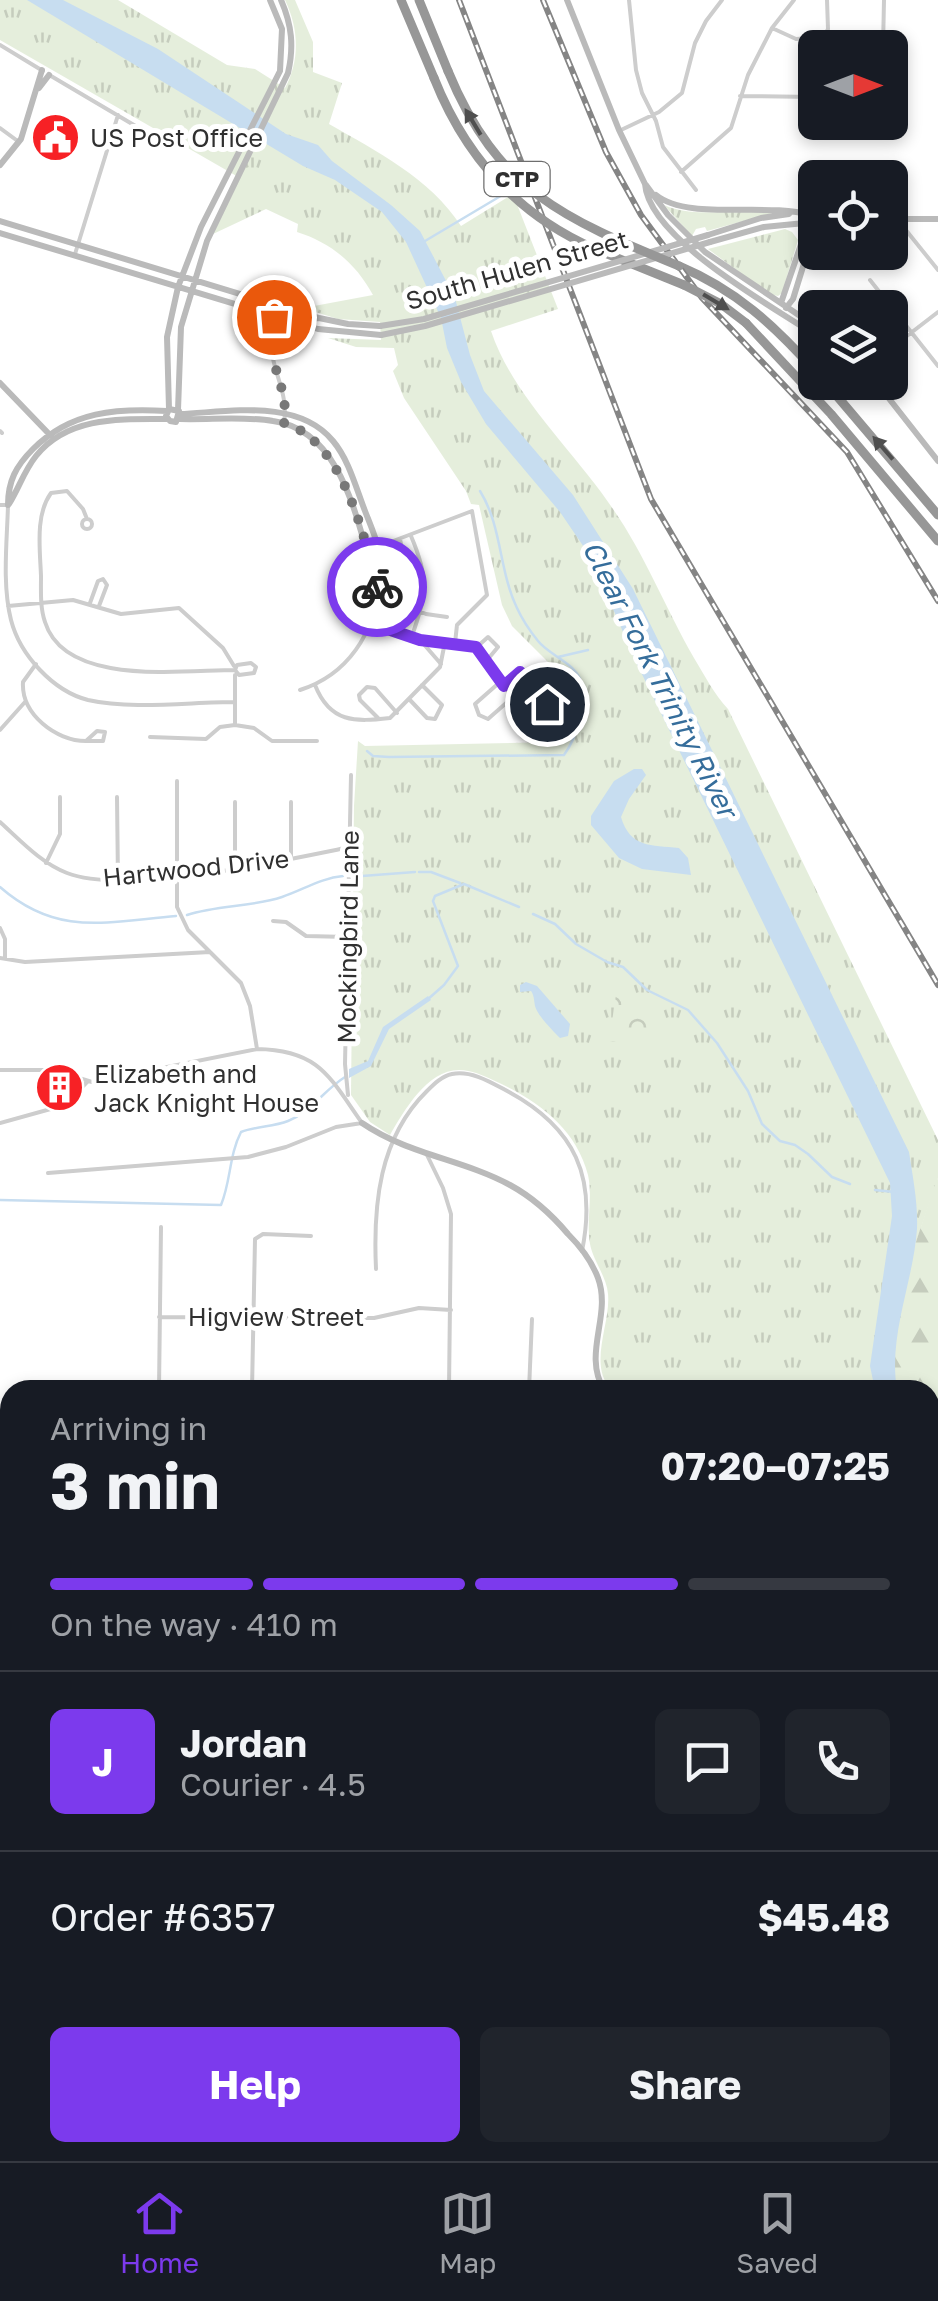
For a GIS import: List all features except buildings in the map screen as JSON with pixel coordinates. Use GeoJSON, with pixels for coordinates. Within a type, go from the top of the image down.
{"type":"FeatureCollection","features":[{"type":"Feature","properties":{"kind":"highway","name":"CTP"},"geometry":{"type":"LineString","coordinates":[[401,0],[468,146],[492,176],[522,205],[569,236],[703,294],[746,322],[858,443],[938,540]]}},
{"type":"Feature","properties":{"kind":"highway","name":"CTP"},"geometry":{"type":"LineString","coordinates":[[419,0],[448,71],[484,140],[531,192],[572,220],[699,274],[756,310],[798,353]]}},
{"type":"Feature","properties":{"kind":"highway"},"geometry":{"type":"LineString","coordinates":[[841,400],[938,516]]}},
{"type":"Feature","properties":{"kind":"street"},"geometry":{"type":"LineString","coordinates":[[173,414],[168,394],[167,337],[178,288],[197,237],[282,78],[282,29],[270,0]]}},
{"type":"Feature","properties":{"kind":"street"},"geometry":{"type":"LineString","coordinates":[[173,414],[180,394],[180,338],[191,291],[219,213],[282,78],[292,44],[281,0]]}},
{"type":"Feature","properties":{"kind":"street"},"geometry":{"type":"LineString","coordinates":[[567,0],[619,130],[648,188],[668,215],[705,252],[798,321]]}},
{"type":"Feature","properties":{"kind":"street"},"geometry":{"type":"LineString","coordinates":[[629,0],[636,70],[663,147],[696,190]]}},
{"type":"Feature","properties":{"kind":"street"},"geometry":{"type":"LineString","coordinates":[[619,130],[653,116],[682,93],[695,43],[722,0]]}},
{"type":"Feature","properties":{"kind":"street"},"geometry":{"type":"LineString","coordinates":[[682,172],[731,128],[740,96],[772,28],[794,0]]}},
{"type":"Feature","properties":{"kind":"street"},"geometry":{"type":"LineString","coordinates":[[772,28],[796,39],[824,37],[828,30],[827,0]]}},
{"type":"Feature","properties":{"kind":"street"},"geometry":{"type":"LineString","coordinates":[[883,30],[884,0]]}},
{"type":"Feature","properties":{"kind":"street"},"geometry":{"type":"LineString","coordinates":[[0,45],[166,144]]}},
{"type":"Feature","properties":{"kind":"street"},"geometry":{"type":"LineString","coordinates":[[0,164],[19,142],[45,72]]}},
{"type":"Feature","properties":{"kind":"street"},"geometry":{"type":"LineString","coordinates":[[740,96],[798,97]]}},
{"type":"Feature","properties":{"kind":"street"},"geometry":{"type":"LineString","coordinates":[[74,256],[118,116]]}},
{"type":"Feature","properties":{"kind":"street"},"geometry":{"type":"LineString","coordinates":[[0,128],[19,142]]}},
{"type":"Feature","properties":{"kind":"street"},"geometry":{"type":"LineString","coordinates":[[648,188],[675,206],[760,209],[798,217]]}},
{"type":"Feature","properties":{"kind":"street","name":"South Hulen Street"},"geometry":{"type":"LineString","coordinates":[[0,232],[330,332],[381,330],[709,239],[762,218],[798,219]]}},
{"type":"Feature","properties":{"kind":"street"},"geometry":{"type":"LineString","coordinates":[[908,219],[938,219]]}},
{"type":"Feature","properties":{"kind":"street","name":"South Hulen Street"},"geometry":{"type":"LineString","coordinates":[[0,221],[319,318],[381,330]]}},
{"type":"Feature","properties":{"kind":"street"},"geometry":{"type":"LineString","coordinates":[[908,235],[938,270]]}},
{"type":"Feature","properties":{"kind":"street"},"geometry":{"type":"LineString","coordinates":[[197,237],[204,242],[201,261],[206,277],[215,286]]}},
{"type":"Feature","properties":{"kind":"street"},"geometry":{"type":"LineString","coordinates":[[782,308],[798,263]]}},
{"type":"Feature","properties":{"kind":"street"},"geometry":{"type":"LineString","coordinates":[[782,308],[802,270]]}},
{"type":"Feature","properties":{"kind":"street"},"geometry":{"type":"LineString","coordinates":[[870,280],[938,366]]}},
{"type":"Feature","properties":{"kind":"street"},"geometry":{"type":"LineString","coordinates":[[161,282],[169,289],[174,306]]}},
{"type":"Feature","properties":{"kind":"street"},"geometry":{"type":"LineString","coordinates":[[796,286],[798,298]]}},
{"type":"Feature","properties":{"kind":"street"},"geometry":{"type":"LineString","coordinates":[[228,302],[267,307],[274,304]]}},
{"type":"Feature","properties":{"kind":"street"},"geometry":{"type":"LineString","coordinates":[[782,308],[798,316]]}},
{"type":"Feature","properties":{"kind":"street"},"geometry":{"type":"LineString","coordinates":[[908,335],[938,312]]}},
{"type":"Feature","properties":{"kind":"street"},"geometry":{"type":"LineString","coordinates":[[284,423],[286,414],[269,350],[274,317],[283,313],[308,320],[319,318]]}},
{"type":"Feature","properties":{"kind":"street"},"geometry":{"type":"LineString","coordinates":[[0,384],[52,437]]}},
{"type":"Feature","properties":{"kind":"street"},"geometry":{"type":"LineString","coordinates":[[153,410],[168,394]]}},
{"type":"Feature","properties":{"kind":"street"},"geometry":{"type":"LineString","coordinates":[[180,394],[188,407],[198,413]]}},
{"type":"Feature","properties":{"kind":"street"},"geometry":{"type":"LineString","coordinates":[[890,400],[938,461]]}},
{"type":"Feature","properties":{"kind":"street"},"geometry":{"type":"LineString","coordinates":[[235,702],[90,700],[69,692],[36,664],[14,632],[8,606],[4,505],[52,437],[70,421],[98,413],[153,410],[284,423],[310,434],[333,461],[377,584]]}},
{"type":"Feature","properties":{"kind":"street"},"geometry":{"type":"LineString","coordinates":[[52,437],[101,421],[198,413],[286,414],[314,424],[334,442],[381,545],[381,572],[370,623],[350,658],[315,685],[300,690]]}},
{"type":"Feature","properties":{"kind":"street"},"geometry":{"type":"LineString","coordinates":[[87,519],[67,491],[52,493],[45,501],[40,534],[42,602],[44,622],[53,638],[76,658],[114,670],[236,670]]}},
{"type":"Feature","properties":{"kind":"street"},"geometry":{"type":"LineString","coordinates":[[381,545],[472,511],[486,595],[457,625],[455,643]]}},
{"type":"Feature","properties":{"kind":"street"},"geometry":{"type":"LineString","coordinates":[[411,536],[425,569],[420,612],[411,638]]}},
{"type":"Feature","properties":{"kind":"street"},"geometry":{"type":"LineString","coordinates":[[400,538],[408,580],[405,605],[447,617]]}},
{"type":"Feature","properties":{"kind":"street"},"geometry":{"type":"LineString","coordinates":[[90,603],[98,581],[103,580],[107,584],[99,606]]}},
{"type":"Feature","properties":{"kind":"street"},"geometry":{"type":"LineString","coordinates":[[8,606],[73,600],[122,614],[184,610],[228,653],[236,670],[238,674],[254,673],[256,668],[253,663],[237,665],[236,670],[235,726]]}},
{"type":"Feature","properties":{"kind":"street"},"geometry":{"type":"LineString","coordinates":[[370,623],[411,638],[476,647],[502,684],[533,718],[547,708],[520,672],[502,684],[475,704],[478,714],[484,720],[489,718],[513,697]]}},
{"type":"Feature","properties":{"kind":"street"},"geometry":{"type":"LineString","coordinates":[[476,647],[489,637],[498,650],[488,659]]}},
{"type":"Feature","properties":{"kind":"street"},"geometry":{"type":"LineString","coordinates":[[420,640],[441,664]]}},
{"type":"Feature","properties":{"kind":"street"},"geometry":{"type":"LineString","coordinates":[[315,685],[344,720],[390,718],[441,664],[445,642]]}},
{"type":"Feature","properties":{"kind":"street"},"geometry":{"type":"LineString","coordinates":[[36,664],[23,682],[25,702],[61,738],[86,741]]}},
{"type":"Feature","properties":{"kind":"street"},"geometry":{"type":"LineString","coordinates":[[245,664],[247,674]]}},
{"type":"Feature","properties":{"kind":"street"},"geometry":{"type":"LineString","coordinates":[[409,699],[427,718],[435,719],[442,705],[422,685]]}},
{"type":"Feature","properties":{"kind":"street"},"geometry":{"type":"LineString","coordinates":[[379,720],[360,700],[359,695],[366,687],[375,688],[398,713]]}},
{"type":"Feature","properties":{"kind":"street"},"geometry":{"type":"LineString","coordinates":[[0,730],[25,702]]}},
{"type":"Feature","properties":{"kind":"street"},"geometry":{"type":"LineString","coordinates":[[150,738],[206,739],[220,726],[235,726],[254,728],[272,741],[317,741]]}},
{"type":"Feature","properties":{"kind":"street","name":"Mockingbird Lane"},"geometry":{"type":"LineString","coordinates":[[348,1098],[351,775]]}},
{"type":"Feature","properties":{"kind":"street"},"geometry":{"type":"LineString","coordinates":[[176,781],[176,876],[181,920],[236,976],[246,993],[256,1049]]}},
{"type":"Feature","properties":{"kind":"street"},"geometry":{"type":"LineString","coordinates":[[46,863],[60,834],[60,796]]}},
{"type":"Feature","properties":{"kind":"street"},"geometry":{"type":"LineString","coordinates":[[117,797],[118,882]]}},
{"type":"Feature","properties":{"kind":"street"},"geometry":{"type":"LineString","coordinates":[[235,802],[235,868]]}},
{"type":"Feature","properties":{"kind":"street"},"geometry":{"type":"LineString","coordinates":[[291,802],[292,859]]}},
{"type":"Feature","properties":{"kind":"street","name":"Hartwood Drive"},"geometry":{"type":"LineString","coordinates":[[0,822],[46,863],[82,878],[118,882],[235,868],[350,847]]}},
{"type":"Feature","properties":{"kind":"street"},"geometry":{"type":"LineString","coordinates":[[272,921],[286,922],[306,936],[348,937]]}},
{"type":"Feature","properties":{"kind":"street"},"geometry":{"type":"LineString","coordinates":[[0,928],[5,939],[2,958],[25,962],[210,952]]}},
{"type":"Feature","properties":{"kind":"street"},"geometry":{"type":"LineString","coordinates":[[0,1070],[52,1070],[87,1082],[256,1049],[300,1056],[335,1083],[362,1123],[391,1141],[493,1177],[522,1192],[564,1229],[598,1276],[602,1292],[594,1354],[599,1380]]}},
{"type":"Feature","properties":{"kind":"street"},"geometry":{"type":"LineString","coordinates":[[376,1268],[378,1200],[391,1141],[420,1098],[449,1074],[484,1078],[558,1127],[579,1164],[588,1218],[582,1251]]}},
{"type":"Feature","properties":{"kind":"street"},"geometry":{"type":"LineString","coordinates":[[0,1123],[64,1105],[87,1082]]}},
{"type":"Feature","properties":{"kind":"street"},"geometry":{"type":"LineString","coordinates":[[48,1173],[269,1153],[336,1127],[362,1123]]}},
{"type":"Feature","properties":{"kind":"street"},"geometry":{"type":"LineString","coordinates":[[426,1155],[451,1214],[449,1380]]}},
{"type":"Feature","properties":{"kind":"street"},"geometry":{"type":"LineString","coordinates":[[159,1380],[161,1227]]}},
{"type":"Feature","properties":{"kind":"street"},"geometry":{"type":"LineString","coordinates":[[252,1380],[256,1236],[311,1236]]}},
{"type":"Feature","properties":{"kind":"street","name":"Higview Street"},"geometry":{"type":"LineString","coordinates":[[160,1317],[374,1318],[419,1308],[451,1310]]}},
{"type":"Feature","properties":{"kind":"street"},"geometry":{"type":"LineString","coordinates":[[529,1380],[532,1319]]}},
{"type":"Feature","properties":{"kind":"green space"},"geometry":{"type":"Polygon","coordinates":[[[0,0],[118,0],[227,65],[255,69],[285,88],[296,44],[285,0],[295,0],[313,42],[313,72],[342,83],[329,124],[418,180],[461,226],[513,194],[558,309],[491,331],[501,355],[529,401],[625,527],[694,658],[728,709],[938,1140],[938,1178],[913,1251],[878,1380],[605,1380],[601,1357],[608,1294],[590,1244],[588,1175],[564,1130],[526,1097],[468,1071],[447,1072],[427,1084],[390,1135],[370,1122],[351,1095],[358,741],[365,746],[557,742],[572,701],[558,672],[512,626],[502,605],[479,505],[471,504],[404,398],[393,371],[398,365],[394,348],[356,347],[328,338],[381,340],[380,322],[338,319],[280,301],[278,297],[314,306],[373,295],[359,274],[332,249],[297,232],[298,224],[266,209],[213,234],[240,178],[0,40],[0,0]]]}},
{"type":"Feature","properties":{"kind":"green space"},"geometry":{"type":"Polygon","coordinates":[[[664,205],[690,212],[773,213],[707,231],[705,227],[696,229],[692,236],[664,205]]]}},
{"type":"Feature","properties":{"kind":"green space"},"geometry":{"type":"Polygon","coordinates":[[[785,229],[798,240],[778,296],[769,294],[708,249],[785,229]]]}},
{"type":"Feature","properties":{"kind":"green space"},"geometry":{"type":"Polygon","coordinates":[[[616,995],[639,998],[638,1010],[657,1012],[653,1046],[609,1041],[616,995]]]}},
{"type":"Feature","properties":{"kind":"green space"},"geometry":{"type":"Polygon","coordinates":[[[937,1178],[938,1380],[895,1380],[887,1368],[913,1251],[937,1178]]]}},
{"type":"Feature","properties":{"kind":"water","name":"Clear Fork Trinity River"},"geometry":{"type":"Polygon","coordinates":[[[27,0],[63,0],[158,49],[286,134],[318,145],[332,161],[420,231],[455,298],[484,391],[573,495],[633,589],[909,1152],[917,1229],[898,1329],[896,1380],[873,1380],[870,1366],[892,1216],[890,1183],[637,664],[590,556],[560,512],[486,424],[461,382],[447,348],[441,318],[406,242],[382,212],[335,180],[303,166],[27,0]]]}},
{"type":"Feature","properties":{"kind":"water"},"geometry":{"type":"Polygon","coordinates":[[[634,769],[642,769],[646,775],[621,817],[625,827],[643,843],[679,848],[688,858],[691,875],[642,869],[619,858],[591,825],[591,816],[614,781],[634,769]]]}},
{"type":"Feature","properties":{"kind":"water"},"geometry":{"type":"Polygon","coordinates":[[[526,982],[537,986],[570,1024],[568,1036],[560,1038],[546,1023],[536,1010],[531,991],[520,992],[520,985],[526,982]]]}},
{"type":"Feature","properties":{"kind":"water"},"geometry":{"type":"Polygon","coordinates":[[[428,996],[431,1000],[389,1029],[371,1066],[349,1078],[349,1069],[368,1061],[383,1027],[428,996]]]}},
{"type":"Feature","properties":{"kind":"waterway"},"geometry":{"type":"LineString","coordinates":[[425,241],[504,194]]}},
{"type":"Feature","properties":{"kind":"waterway"},"geometry":{"type":"LineString","coordinates":[[367,751],[373,756],[389,757],[564,755],[573,739],[582,710],[581,682],[574,670],[538,641],[519,612],[493,519],[480,491]]}},
{"type":"Feature","properties":{"kind":"waterway"},"geometry":{"type":"LineString","coordinates":[[558,657],[588,650]]}},
{"type":"Feature","properties":{"kind":"waterway"},"geometry":{"type":"LineString","coordinates":[[362,876],[415,872]]}},
{"type":"Feature","properties":{"kind":"waterway"},"geometry":{"type":"LineString","coordinates":[[419,872],[431,872],[460,883]]}},
{"type":"Feature","properties":{"kind":"waterway"},"geometry":{"type":"LineString","coordinates":[[187,915],[271,900],[343,876]]}},
{"type":"Feature","properties":{"kind":"waterway"},"geometry":{"type":"LineString","coordinates":[[427,1000],[458,966],[433,901],[435,896],[464,884],[519,907]]}},
{"type":"Feature","properties":{"kind":"waterway"},"geometry":{"type":"LineString","coordinates":[[0,887],[21,903],[62,920],[105,923],[176,916]]}},
{"type":"Feature","properties":{"kind":"waterway"},"geometry":{"type":"LineString","coordinates":[[533,914],[555,924],[576,944],[623,967],[647,990],[688,1010],[717,1043],[748,1091],[762,1124],[780,1141],[808,1154],[832,1177],[850,1184]]}},
{"type":"Feature","properties":{"kind":"waterway"},"geometry":{"type":"LineString","coordinates":[[0,1200],[221,1205],[241,1132],[296,1117],[345,1077]]}},
{"type":"Feature","properties":{"kind":"waterway"},"geometry":{"type":"LineString","coordinates":[[875,1190],[894,1192]]}},
{"type":"Feature","properties":{"kind":"railway"},"geometry":{"type":"LineString","coordinates":[[459,0],[651,499],[938,985]]}},
{"type":"Feature","properties":{"kind":"railway"},"geometry":{"type":"LineString","coordinates":[[543,0],[606,152],[641,215],[702,298],[847,452],[938,601]]}},
{"type":"Feature","properties":{"kind":"way so far"},"geometry":{"type":"LineString","coordinates":[[274,317],[269,350],[283,394],[284,423],[310,434],[333,461],[361,532],[377,587]]}},
{"type":"Feature","properties":{"kind":"place","name":"US Post Office"},"geometry":{"type":"Point","coordinates":[55,138]}},
{"type":"Feature","properties":{"kind":"place","name":"Elizabeth and Jack Knight House"},"geometry":{"type":"Point","coordinates":[59,1088]}},
{"type":"Feature","properties":{"kind":"route"},"geometry":{"type":"LineString","coordinates":[[377,587],[370,623],[420,640],[476,647],[504,686],[520,672],[547,704]]}}]}
